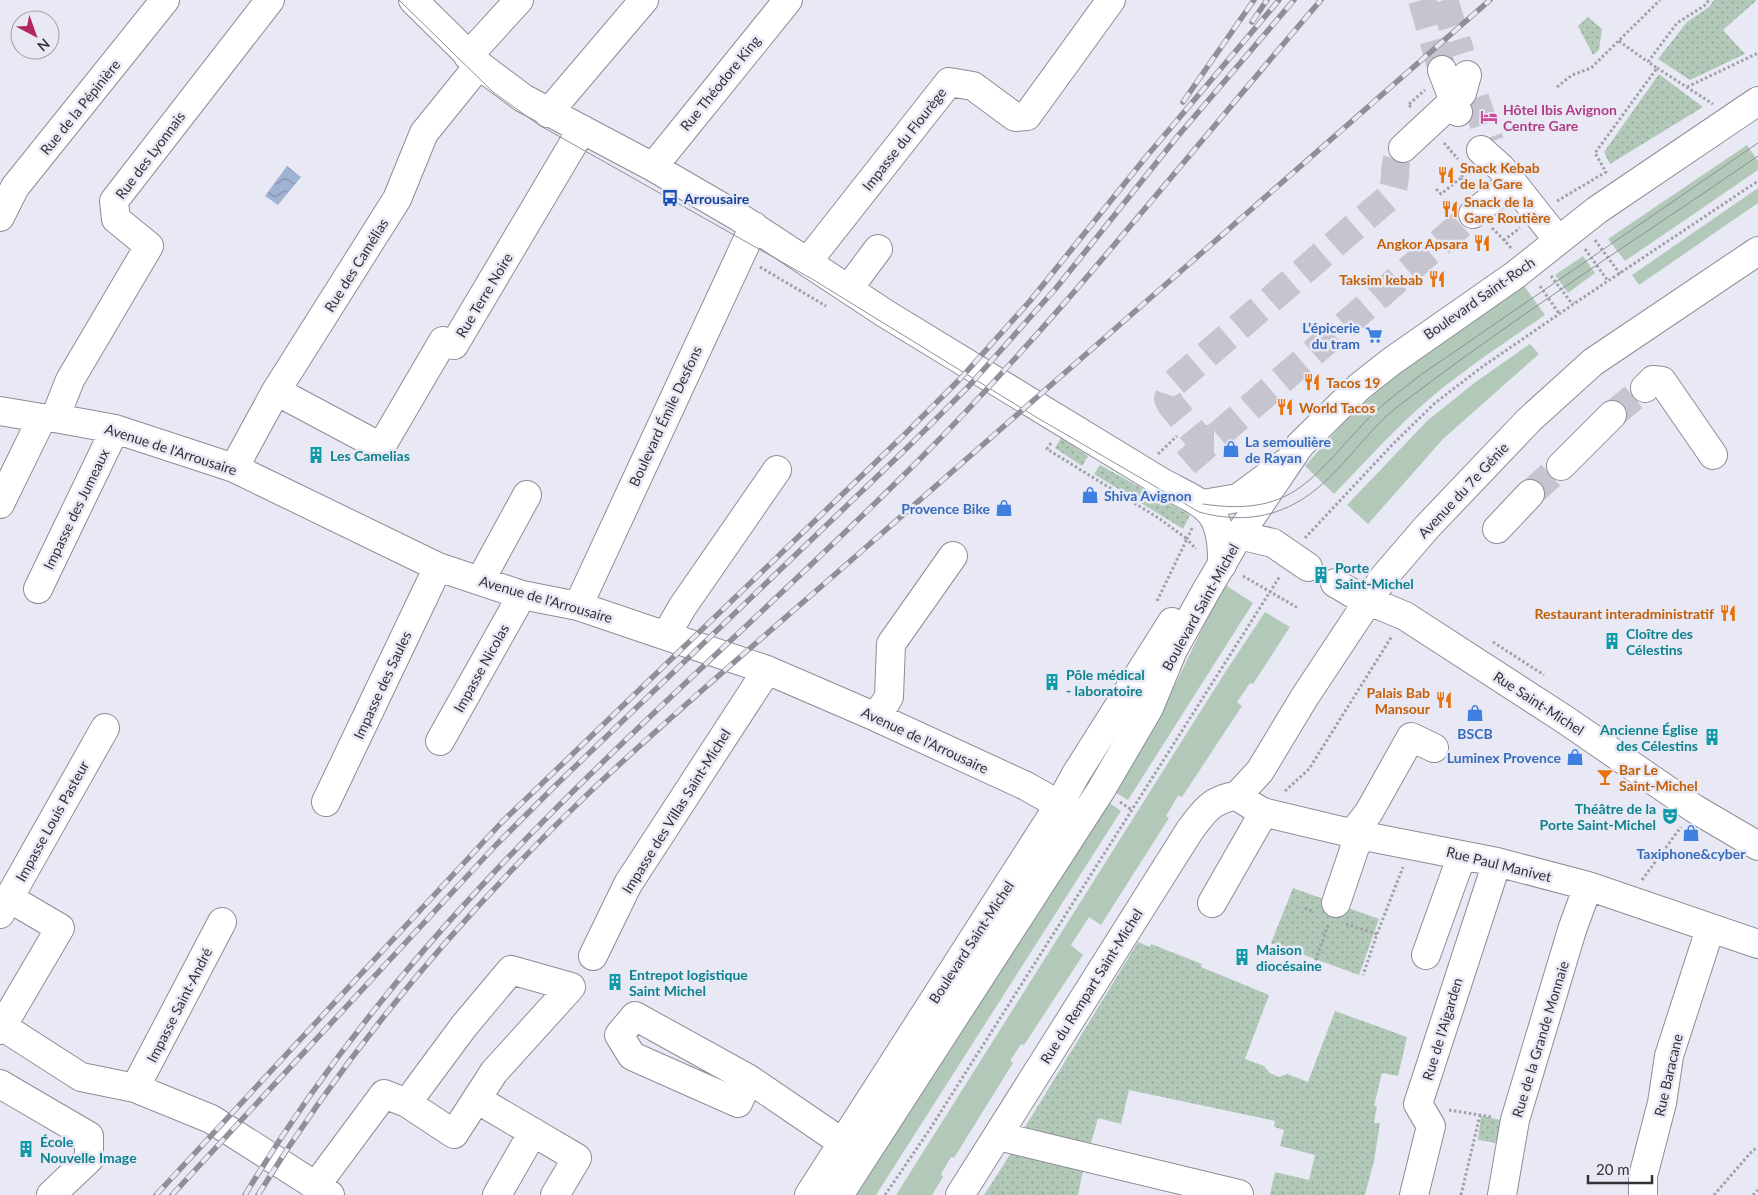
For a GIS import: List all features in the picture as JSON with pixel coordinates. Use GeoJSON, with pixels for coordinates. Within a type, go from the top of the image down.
{"type":"FeatureCollection","features":[{"type":"Feature","properties":{"kind":"street","name":"Rue de la Pépinière"},"geometry":{"type":"LineString","coordinates":[[0,217],[15,187],[165,0]]}},
{"type":"Feature","properties":{"kind":"street","name":"Rue des Lyonnais"},"geometry":{"type":"LineString","coordinates":[[49,418],[149,246],[116,219],[114,201],[270,0]]}},
{"type":"Feature","properties":{"kind":"street"},"geometry":{"type":"LineString","coordinates":[[413,0],[474,61],[501,83],[548,113],[653,167],[754,226],[886,314],[1163,483],[1199,512],[1214,516],[1218,524],[1225,556],[1273,543],[1305,555]]}},
{"type":"Feature","properties":{"kind":"street","name":"Rue des Camélias"},"geometry":{"type":"LineString","coordinates":[[234,468],[276,391],[397,199],[424,133],[519,0]]}},
{"type":"Feature","properties":{"kind":"street"},"geometry":{"type":"LineString","coordinates":[[548,113],[644,0]]}},
{"type":"Feature","properties":{"kind":"street","name":"Rue Théodore King"},"geometry":{"type":"LineString","coordinates":[[653,167],[788,0]]}},
{"type":"Feature","properties":{"kind":"street","name":"Impasse du Flourège"},"geometry":{"type":"LineString","coordinates":[[808,261],[949,82],[973,86],[1015,117],[1027,116],[1111,0]]}},
{"type":"Feature","properties":{"kind":"street"},"geometry":{"type":"LineString","coordinates":[[1404,148],[1459,85]]}},
{"type":"Feature","properties":{"kind":"street","name":"Boulevard Saint-Roch"},"geometry":{"type":"LineString","coordinates":[[1225,556],[1257,511],[1286,463],[1300,445],[1359,387],[1434,330],[1515,275],[1570,242],[1648,174],[1758,101]]}},
{"type":"Feature","properties":{"kind":"street","name":"Rue Terre Noire"},"geometry":{"type":"LineString","coordinates":[[276,391],[380,447],[443,341],[454,345],[582,129]]}},
{"type":"Feature","properties":{"kind":"street"},"geometry":{"type":"LineString","coordinates":[[1486,146],[1506,175],[1548,208],[1570,242]]}},
{"type":"Feature","properties":{"kind":"street"},"geometry":{"type":"LineString","coordinates":[[1473,214],[1506,175]]}},
{"type":"Feature","properties":{"kind":"street","name":"Boulevard Émile Desfons"},"geometry":{"type":"LineString","coordinates":[[578,606],[754,226]]}},
{"type":"Feature","properties":{"kind":"street"},"geometry":{"type":"LineString","coordinates":[[849,288],[878,248]]}},
{"type":"Feature","properties":{"kind":"street","name":"Avenue du 7e Génie"},"geometry":{"type":"LineString","coordinates":[[1237,796],[1260,771],[1367,600],[1427,527],[1543,407],[1593,362],[1754,257]]}},
{"type":"Feature","properties":{"kind":"street"},"geometry":{"type":"LineString","coordinates":[[1644,388],[1653,380],[1662,381],[1713,455]]}},
{"type":"Feature","properties":{"kind":"street","name":"Avenue de l'Arrousaire"},"geometry":{"type":"LineString","coordinates":[[0,411],[115,429],[234,468],[438,568],[522,595],[578,606],[766,670],[876,717],[1026,786],[1082,818]]}},
{"type":"Feature","properties":{"kind":"street"},"geometry":{"type":"LineString","coordinates":[[1561,466],[1612,415]]}},
{"type":"Feature","properties":{"kind":"street"},"geometry":{"type":"LineString","coordinates":[[0,504],[49,418]]}},
{"type":"Feature","properties":{"kind":"street","name":"Impasse des Jumeaux"},"geometry":{"type":"LineString","coordinates":[[38,588],[115,429]]}},
{"type":"Feature","properties":{"kind":"street"},"geometry":{"type":"LineString","coordinates":[[1199,512],[1238,498],[1286,463]]}},
{"type":"Feature","properties":{"kind":"street"},"geometry":{"type":"LineString","coordinates":[[666,636],[683,606],[777,470]]}},
{"type":"Feature","properties":{"kind":"street"},"geometry":{"type":"LineString","coordinates":[[1497,529],[1530,494]]}},
{"type":"Feature","properties":{"kind":"street"},"geometry":{"type":"LineString","coordinates":[[480,581],[527,495]]}},
{"type":"Feature","properties":{"kind":"street"},"geometry":{"type":"LineString","coordinates":[[876,717],[889,697],[890,644],[953,556]]}},
{"type":"Feature","properties":{"kind":"street","name":"Boulevard Saint-Michel"},"geometry":{"type":"LineString","coordinates":[[809,1195],[1059,804],[1152,650],[1225,556]]}},
{"type":"Feature","properties":{"kind":"street","name":"Boulevard Saint-Michel"},"geometry":{"type":"LineString","coordinates":[[839,1195],[1082,818],[1140,723],[1173,650],[1225,556]]}},
{"type":"Feature","properties":{"kind":"street","name":"Impasse des Saules"},"geometry":{"type":"LineString","coordinates":[[326,802],[438,568]]}},
{"type":"Feature","properties":{"kind":"street","name":"Rue Saint-Michel"},"geometry":{"type":"LineString","coordinates":[[1335,583],[1367,600],[1405,616],[1564,719],[1695,809],[1758,846]]}},
{"type":"Feature","properties":{"kind":"street","name":"Impasse Nicolas"},"geometry":{"type":"LineString","coordinates":[[440,740],[522,595]]}},
{"type":"Feature","properties":{"kind":"street","name":"Impasse des Villas Saint-Michel"},"geometry":{"type":"LineString","coordinates":[[593,956],[628,884],[766,670]]}},
{"type":"Feature","properties":{"kind":"street","name":"Impasse Louis Pasteur"},"geometry":{"type":"LineString","coordinates":[[4,906],[105,728]]}},
{"type":"Feature","properties":{"kind":"street"},"geometry":{"type":"LineString","coordinates":[[1333,911],[1356,834],[1411,737],[1434,748]]}},
{"type":"Feature","properties":{"kind":"street","name":"Rue Paul Manivet"},"geometry":{"type":"LineString","coordinates":[[1237,796],[1264,812],[1356,834],[1462,854],[1588,886],[1628,898],[1710,929],[1758,944]]}},
{"type":"Feature","properties":{"kind":"street","name":"Rue du Rempart Saint-Michel"},"geometry":{"type":"LineString","coordinates":[[960,1195],[1205,808],[1224,798],[1237,796]]}},
{"type":"Feature","properties":{"kind":"street"},"geometry":{"type":"LineString","coordinates":[[1212,903],[1264,812]]}},
{"type":"Feature","properties":{"kind":"street"},"geometry":{"type":"LineString","coordinates":[[1426,955],[1462,854]]}},
{"type":"Feature","properties":{"kind":"street","name":"Rue de l'Aigarden"},"geometry":{"type":"LineString","coordinates":[[1414,1195],[1431,1126],[1418,1104],[1497,862]]}},
{"type":"Feature","properties":{"kind":"street","name":"Rue de la Grande Monnaie"},"geometry":{"type":"LineString","coordinates":[[1502,1195],[1515,1120],[1572,930],[1588,886]]}},
{"type":"Feature","properties":{"kind":"street"},"geometry":{"type":"LineString","coordinates":[[4,906],[60,928],[0,1027],[81,1077],[135,1088],[211,1119],[315,1187],[384,1094],[407,1103],[454,1134],[494,1072],[570,987],[511,970],[464,1026],[407,1103]]}},
{"type":"Feature","properties":{"kind":"street","name":"Impasse Saint-André"},"geometry":{"type":"LineString","coordinates":[[135,1088],[222,922]]}},
{"type":"Feature","properties":{"kind":"street","name":"Rue Baracane"},"geometry":{"type":"LineString","coordinates":[[1643,1195],[1643,1176],[1662,1103],[1669,1056],[1710,929]]}},
{"type":"Feature","properties":{"kind":"street"},"geometry":{"type":"LineString","coordinates":[[749,1080],[843,1143]]}},
{"type":"Feature","properties":{"kind":"street"},"geometry":{"type":"LineString","coordinates":[[0,1084],[89,1136],[90,1159],[51,1195]]}},
{"type":"Feature","properties":{"kind":"street"},"geometry":{"type":"LineString","coordinates":[[490,1107],[577,1158],[555,1195]]}},
{"type":"Feature","properties":{"kind":"street"},"geometry":{"type":"LineString","coordinates":[[497,1195],[533,1132]]}},
{"type":"Feature","properties":{"kind":"street"},"geometry":{"type":"LineString","coordinates":[[998,1136],[1239,1194]]}},
{"type":"Feature","properties":{"kind":"path"},"geometry":{"type":"LineString","coordinates":[[1557,87],[1572,74],[1591,68],[1660,0]]}},
{"type":"Feature","properties":{"kind":"path"},"geometry":{"type":"LineString","coordinates":[[1648,62],[1677,23],[1704,6],[1709,0]]}},
{"type":"Feature","properties":{"kind":"path"},"geometry":{"type":"LineString","coordinates":[[1620,41],[1648,62],[1713,104]]}},
{"type":"Feature","properties":{"kind":"path"},"geometry":{"type":"LineString","coordinates":[[1687,87],[1758,53]]}},
{"type":"Feature","properties":{"kind":"path"},"geometry":{"type":"LineString","coordinates":[[1515,252],[1504,240],[1548,208],[1606,172],[1595,153],[1657,68]]}},
{"type":"Feature","properties":{"kind":"path"},"geometry":{"type":"LineString","coordinates":[[1305,555],[1334,505],[1435,403],[1482,367],[1575,303],[1758,181]]}},
{"type":"Feature","properties":{"kind":"path"},"geometry":{"type":"LineString","coordinates":[[1570,242],[1608,281]]}},
{"type":"Feature","properties":{"kind":"path"},"geometry":{"type":"LineString","coordinates":[[1598,243],[1620,274]]}},
{"type":"Feature","properties":{"kind":"path"},"geometry":{"type":"LineString","coordinates":[[1550,273],[1570,301],[1575,303]]}},
{"type":"Feature","properties":{"kind":"path"},"geometry":{"type":"LineString","coordinates":[[1538,284],[1560,314]]}},
{"type":"Feature","properties":{"kind":"path"},"geometry":{"type":"LineString","coordinates":[[1199,512],[1187,539],[1225,556],[1270,592],[1298,608]]}},
{"type":"Feature","properties":{"kind":"path"},"geometry":{"type":"LineString","coordinates":[[885,1195],[928,1132],[1270,592]]}},
{"type":"Feature","properties":{"kind":"path"},"geometry":{"type":"LineString","coordinates":[[1285,791],[1309,769],[1392,635]]}},
{"type":"Feature","properties":{"kind":"path"},"geometry":{"type":"LineString","coordinates":[[1628,898],[1695,809]]}},
{"type":"Feature","properties":{"kind":"path"},"geometry":{"type":"LineString","coordinates":[[1363,976],[1403,866]]}},
{"type":"Feature","properties":{"kind":"path"},"geometry":{"type":"LineString","coordinates":[[1314,965],[1333,911],[1377,934]]}},
{"type":"Feature","properties":{"kind":"path"},"geometry":{"type":"LineString","coordinates":[[1460,1195],[1480,1115]]}},
{"type":"Feature","properties":{"kind":"path"},"geometry":{"type":"LineString","coordinates":[[1714,1195],[1753,1150],[1758,1148]]}},
{"type":"Feature","properties":{"kind":"path"},"geometry":{"type":"LineString","coordinates":[[1753,1195],[1758,1190]]}},
{"type":"Feature","properties":{"kind":"green space"},"geometry":{"type":"Polygon","coordinates":[[[1714,0],[1757,0],[1723,30],[1745,54],[1690,80],[1658,59],[1687,22],[1709,7],[1714,0]]]}},
{"type":"Feature","properties":{"kind":"green space"},"geometry":{"type":"Polygon","coordinates":[[[1588,17],[1602,29],[1599,50],[1593,55],[1578,26],[1588,17]]]}},
{"type":"Feature","properties":{"kind":"green space"},"geometry":{"type":"Polygon","coordinates":[[[1659,74],[1703,107],[1610,164],[1604,152],[1659,74]]]}},
{"type":"Feature","properties":{"kind":"green space"},"geometry":{"type":"Polygon","coordinates":[[[1747,145],[1758,161],[1758,170],[1625,261],[1608,239],[1747,145]]]}},
{"type":"Feature","properties":{"kind":"green space"},"geometry":{"type":"Polygon","coordinates":[[[1758,188],[1758,203],[1639,285],[1632,275],[1758,188]]]}},
{"type":"Feature","properties":{"kind":"green space"},"geometry":{"type":"Polygon","coordinates":[[[1583,256],[1595,273],[1568,293],[1555,275],[1583,256]]]}},
{"type":"Feature","properties":{"kind":"green space"},"geometry":{"type":"Polygon","coordinates":[[[1522,283],[1545,315],[1474,364],[1421,406],[1334,494],[1305,466],[1346,420],[1397,373],[1522,283]]]}},
{"type":"Feature","properties":{"kind":"green space"},"geometry":{"type":"Polygon","coordinates":[[[1530,344],[1539,354],[1443,439],[1368,524],[1347,505],[1428,420],[1477,381],[1530,344]]]}},
{"type":"Feature","properties":{"kind":"green space"},"geometry":{"type":"Polygon","coordinates":[[[1061,438],[1088,456],[1082,466],[1055,448],[1061,438]]]}},
{"type":"Feature","properties":{"kind":"green space"},"geometry":{"type":"Polygon","coordinates":[[[1100,465],[1190,515],[1183,529],[1094,474],[1100,465]]]}},
{"type":"Feature","properties":{"kind":"green space"},"geometry":{"type":"Polygon","coordinates":[[[1224,584],[1253,603],[1128,800],[1113,791],[1152,732],[1224,584]]]}},
{"type":"Feature","properties":{"kind":"green space"},"geometry":{"type":"Polygon","coordinates":[[[1265,612],[1290,627],[1253,684],[1250,683],[1237,702],[1242,706],[1182,797],[1178,796],[1166,816],[1169,818],[1101,925],[1089,917],[1071,945],[1083,955],[1024,1045],[1021,1044],[1010,1061],[1013,1063],[954,1158],[951,1157],[941,1174],[943,1177],[932,1195],[896,1195],[1224,674],[1265,612]]]}},
{"type":"Feature","properties":{"kind":"green space"},"geometry":{"type":"Polygon","coordinates":[[[1107,801],[1121,811],[876,1195],[855,1195],[1107,801]]]}},
{"type":"Feature","properties":{"kind":"green space"},"geometry":{"type":"Polygon","coordinates":[[[1293,888],[1379,919],[1359,975],[1271,943],[1293,888]]]}},
{"type":"Feature","properties":{"kind":"green space"},"geometry":{"type":"Polygon","coordinates":[[[1138,942],[1150,947],[1151,944],[1202,964],[1201,967],[1269,995],[1245,1059],[1264,1066],[1270,1073],[1279,1077],[1287,1074],[1308,1082],[1335,1011],[1407,1037],[1398,1076],[1382,1073],[1374,1106],[1377,1106],[1374,1123],[1380,1123],[1374,1161],[1365,1195],[1270,1195],[1275,1172],[1309,1180],[1315,1155],[1280,1146],[1284,1130],[1274,1127],[1275,1121],[1129,1090],[1121,1124],[1098,1118],[1090,1147],[1025,1127],[1138,942]]]}},
{"type":"Feature","properties":{"kind":"green space"},"geometry":{"type":"Polygon","coordinates":[[[1481,1116],[1512,1122],[1508,1145],[1478,1140],[1481,1116]]]}},
{"type":"Feature","properties":{"kind":"green space"},"geometry":{"type":"Polygon","coordinates":[[[1013,1150],[1084,1166],[1078,1195],[984,1195],[1013,1150]]]}},
{"type":"Feature","properties":{"kind":"water"},"geometry":{"type":"Polygon","coordinates":[[[287,166],[301,177],[278,205],[265,196],[287,166]]]}},
{"type":"Feature","properties":{"kind":"tunnel"},"geometry":{"type":"LineString","coordinates":[[1422,0],[1442,70]]}},
{"type":"Feature","properties":{"kind":"tunnel"},"geometry":{"type":"LineString","coordinates":[[1444,0],[1461,54]]}},
{"type":"Feature","properties":{"kind":"tunnel"},"geometry":{"type":"LineString","coordinates":[[1475,98],[1490,142]]}},
{"type":"Feature","properties":{"kind":"tunnel"},"geometry":{"type":"LineString","coordinates":[[1214,439],[1199,439],[1171,405],[1168,399],[1173,384],[1388,198],[1392,192],[1397,161],[1403,148]]}},
{"type":"Feature","properties":{"kind":"tunnel"},"geometry":{"type":"LineString","coordinates":[[1186,463],[1473,214]]}},
{"type":"Feature","properties":{"kind":"tunnel"},"geometry":{"type":"LineString","coordinates":[[1612,415],[1645,388]]}},
{"type":"Feature","properties":{"kind":"tunnel"},"geometry":{"type":"LineString","coordinates":[[1530,494],[1561,466]]}},
{"type":"Feature","properties":{"kind":"tram line"},"geometry":{"type":"LineString","coordinates":[[399,0],[493,92],[539,125],[812,279],[1036,417],[1199,512],[1224,517],[1248,517],[1271,513],[1294,504],[1310,494],[1337,470],[1387,416],[1444,371],[1533,308],[1758,156]]}},
{"type":"Feature","properties":{"kind":"tram line"},"geometry":{"type":"LineString","coordinates":[[1203,504],[1233,507],[1257,505],[1278,499],[1296,490],[1312,478],[1377,410],[1422,374],[1758,143]]}},
{"type":"Feature","properties":{"kind":"railway"},"geometry":{"type":"LineString","coordinates":[[1183,102],[1254,0]]}},
{"type":"Feature","properties":{"kind":"railway"},"geometry":{"type":"LineString","coordinates":[[1252,22],[1267,0]]}},
{"type":"Feature","properties":{"kind":"railway"},"geometry":{"type":"LineString","coordinates":[[156,1195],[501,823],[960,379],[1030,301],[1146,157],[1279,0]]}},
{"type":"Feature","properties":{"kind":"railway"},"geometry":{"type":"LineString","coordinates":[[172,1195],[496,845],[969,386],[1057,287],[1177,137],[1294,0]]}},
{"type":"Feature","properties":{"kind":"railway"},"geometry":{"type":"LineString","coordinates":[[245,1195],[327,1071],[388,993],[453,917],[591,774],[863,515],[970,408],[1073,294],[1321,0]]}},
{"type":"Feature","properties":{"kind":"railway"},"geometry":{"type":"LineString","coordinates":[[258,1195],[331,1086],[412,981],[500,883],[593,789],[696,695],[1490,0]]}},
{"type":"Feature","properties":{"kind":"place","name":"Hôtel Ibis Avignon Centre Gare"},"geometry":{"type":"Point","coordinates":[1489,117]}},
{"type":"Feature","properties":{"kind":"place","name":"Snack Kebab de la Gare"},"geometry":{"type":"Point","coordinates":[1446,175]}},
{"type":"Feature","properties":{"kind":"place","name":"Arrousaire"},"geometry":{"type":"Point","coordinates":[670,198]}},
{"type":"Feature","properties":{"kind":"place","name":"Snack de la Gare Routière"},"geometry":{"type":"Point","coordinates":[1450,209]}},
{"type":"Feature","properties":{"kind":"place","name":"Angkor Apsara"},"geometry":{"type":"Point","coordinates":[1482,243]}},
{"type":"Feature","properties":{"kind":"place","name":"Taksim kebab"},"geometry":{"type":"Point","coordinates":[1437,279]}},
{"type":"Feature","properties":{"kind":"place","name":"L’épicerie du tram"},"geometry":{"type":"Point","coordinates":[1374,335]}},
{"type":"Feature","properties":{"kind":"place","name":"Tacos 19"},"geometry":{"type":"Point","coordinates":[1312,382]}},
{"type":"Feature","properties":{"kind":"place","name":"World Tacos"},"geometry":{"type":"Point","coordinates":[1285,407]}},
{"type":"Feature","properties":{"kind":"place","name":"La semoulière de Rayan"},"geometry":{"type":"Point","coordinates":[1231,449]}},
{"type":"Feature","properties":{"kind":"place","name":"Les Camelias"},"geometry":{"type":"Point","coordinates":[316,455]}},
{"type":"Feature","properties":{"kind":"place","name":"Shiva Avignon"},"geometry":{"type":"Point","coordinates":[1090,495]}},
{"type":"Feature","properties":{"kind":"place","name":"Provence Bike"},"geometry":{"type":"Point","coordinates":[1004,508]}},
{"type":"Feature","properties":{"kind":"place","name":"Porte Saint-Michel"},"geometry":{"type":"Point","coordinates":[1321,575]}},
{"type":"Feature","properties":{"kind":"place","name":"Restaurant interadministratif"},"geometry":{"type":"Point","coordinates":[1728,613]}},
{"type":"Feature","properties":{"kind":"place","name":"Cloître des Célestins"},"geometry":{"type":"Point","coordinates":[1612,641]}},
{"type":"Feature","properties":{"kind":"place","name":"Pôle médical - laboratoire"},"geometry":{"type":"Point","coordinates":[1052,682]}},
{"type":"Feature","properties":{"kind":"place","name":"Palais Bab Mansour"},"geometry":{"type":"Point","coordinates":[1444,700]}},
{"type":"Feature","properties":{"kind":"place","name":"BSCB"},"geometry":{"type":"Point","coordinates":[1475,713]}},
{"type":"Feature","properties":{"kind":"place","name":"Ancienne Église des Célestins"},"geometry":{"type":"Point","coordinates":[1712,737]}},
{"type":"Feature","properties":{"kind":"place","name":"Luminex Provence"},"geometry":{"type":"Point","coordinates":[1575,757]}},
{"type":"Feature","properties":{"kind":"place","name":"Bar Le Saint-Michel"},"geometry":{"type":"Point","coordinates":[1605,777]}},
{"type":"Feature","properties":{"kind":"place","name":"Théâtre de la Porte Saint-Michel"},"geometry":{"type":"Point","coordinates":[1670,816]}},
{"type":"Feature","properties":{"kind":"place","name":"Taxiphone&cyber"},"geometry":{"type":"Point","coordinates":[1691,833]}},
{"type":"Feature","properties":{"kind":"place","name":"Maison diocésaine"},"geometry":{"type":"Point","coordinates":[1242,957]}},
{"type":"Feature","properties":{"kind":"place","name":"Entrepot logistique Saint Michel"},"geometry":{"type":"Point","coordinates":[615,982]}},
{"type":"Feature","properties":{"kind":"place","name":"École Nouvelle Image"},"geometry":{"type":"Point","coordinates":[26,1149]}}]}
